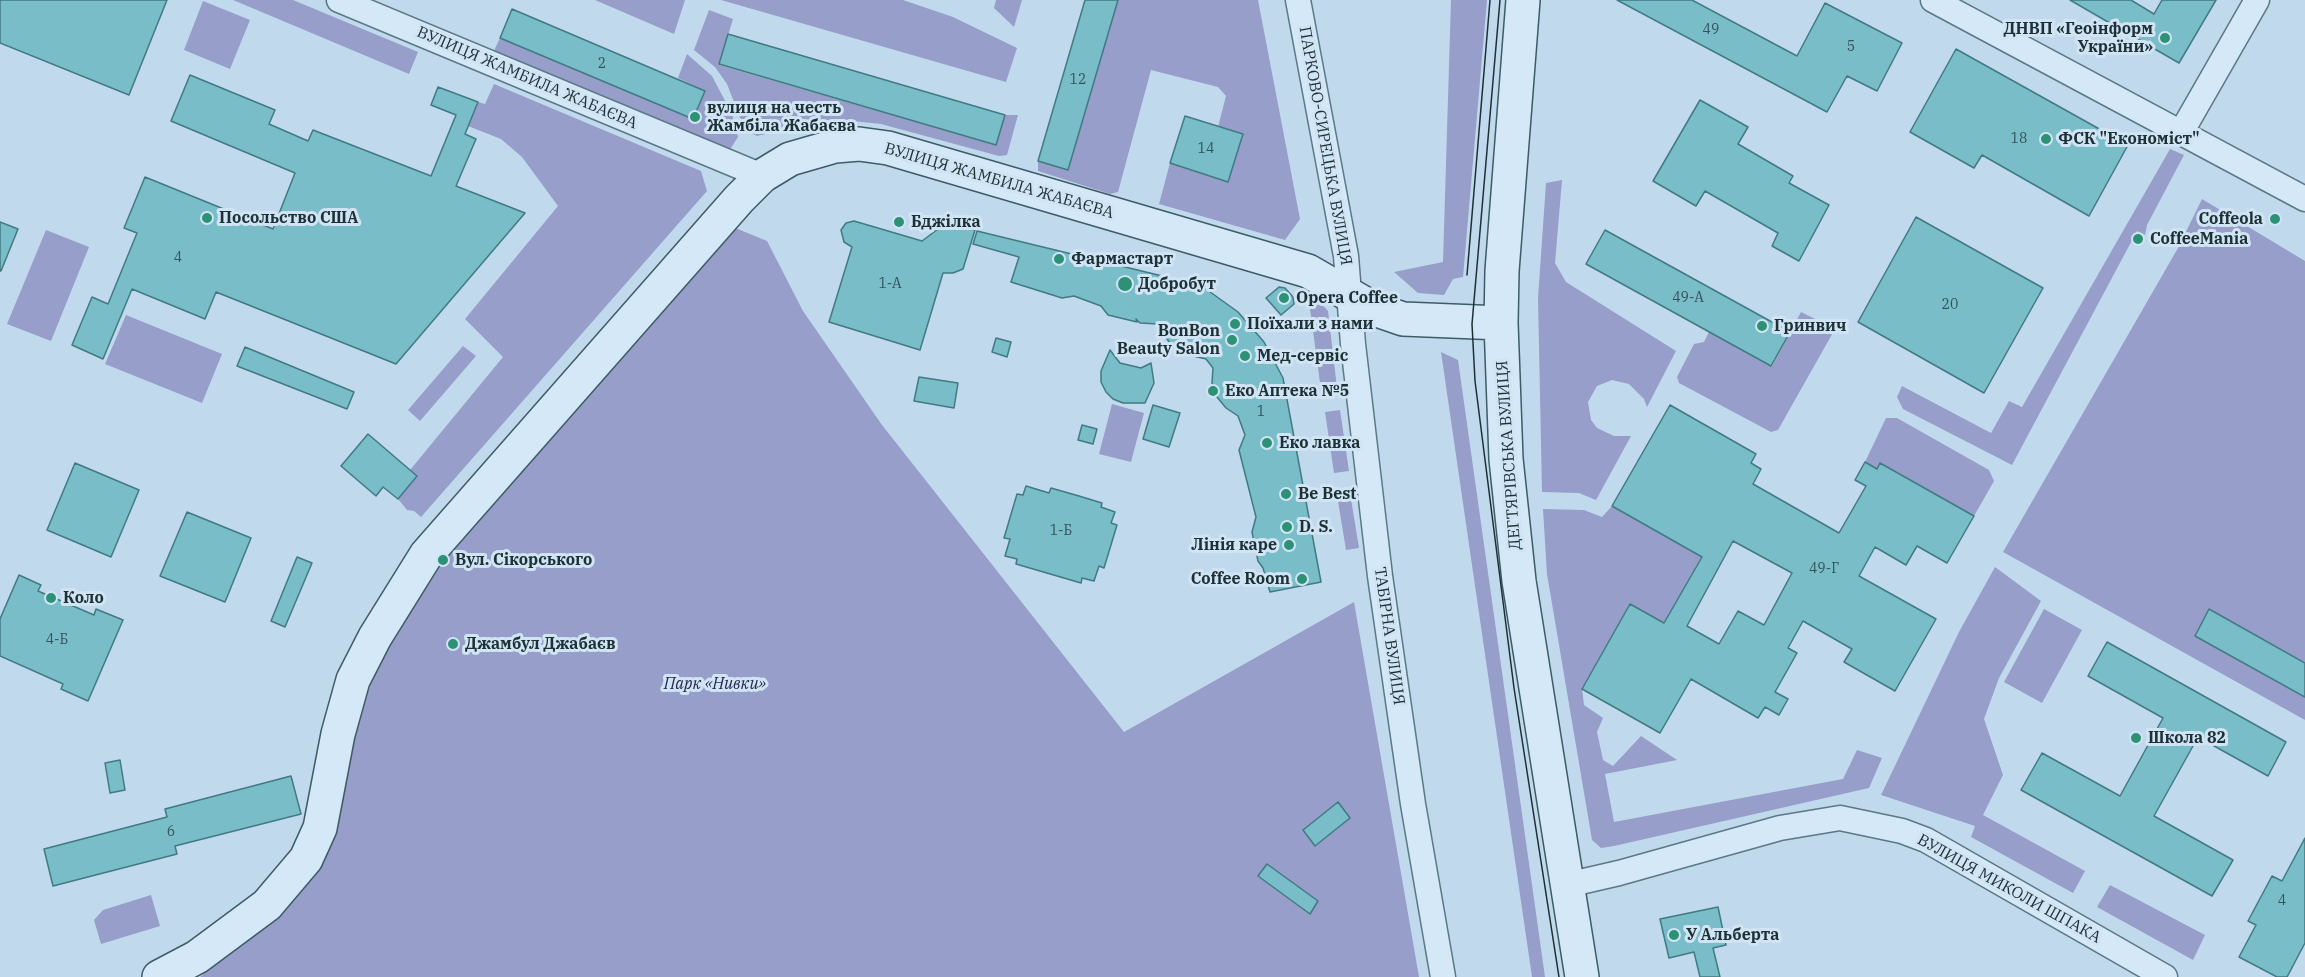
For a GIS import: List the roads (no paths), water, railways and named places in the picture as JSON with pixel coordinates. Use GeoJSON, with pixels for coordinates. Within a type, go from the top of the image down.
{"type":"FeatureCollection","features":[{"type":"Feature","properties":{"kind":"street","name":"ВУЛИЦЯ ЖАМБИЛА ЖАБАЄВА"},"geometry":{"type":"LineString","coordinates":[[339,0],[762,176],[790,159],[835,146],[859,144],[888,148],[1308,271],[1349,292],[1374,309],[1403,320],[1501,324]]}},
{"type":"Feature","properties":{"kind":"street","name":"ПАРКОВО-СИРЕЦЬКА ВУЛИЦЯ"},"geometry":{"type":"LineString","coordinates":[[1298,0],[1346,256],[1349,292]]}},
{"type":"Feature","properties":{"kind":"street","name":"ДЕГТЯРІВСЬКА ВУЛИЦЯ"},"geometry":{"type":"LineString","coordinates":[[1523,0],[1502,271],[1501,324],[1509,505],[1582,977]]}},
{"type":"Feature","properties":{"kind":"street"},"geometry":{"type":"LineString","coordinates":[[1933,0],[2305,199]]}},
{"type":"Feature","properties":{"kind":"street"},"geometry":{"type":"LineString","coordinates":[[2182,132],[2257,0]]}},
{"type":"Feature","properties":{"kind":"street"},"geometry":{"type":"LineString","coordinates":[[159,977],[197,957],[267,905],[306,859],[320,828],[338,734],[353,680],[375,637],[426,555],[739,199],[762,176]]}},
{"type":"Feature","properties":{"kind":"street","name":"ТАБІРНА ВУЛИЦЯ"},"geometry":{"type":"LineString","coordinates":[[1349,292],[1380,576],[1413,804],[1443,977]]}},
{"type":"Feature","properties":{"kind":"street","name":"ВУЛИЦЯ МИКОЛИ ШПАКА"},"geometry":{"type":"LineString","coordinates":[[1567,885],[1619,873],[1780,828],[1840,818],[1902,831],[1926,840],[2165,977]]}},
{"type":"Feature","properties":{"kind":"tram line"},"geometry":{"type":"LineString","coordinates":[[1467,275],[1490,0]]}},
{"type":"Feature","properties":{"kind":"tram line"},"geometry":{"type":"LineString","coordinates":[[1500,0],[1472,324],[1475,381],[1514,688],[1559,977]]}},
{"type":"Feature","properties":{"kind":"place","name":"ДНВП «Геоінформ України»"},"geometry":{"type":"Point","coordinates":[2165,38]}},
{"type":"Feature","properties":{"kind":"place","name":"вулиця на честь Жамбіла Жабаєва"},"geometry":{"type":"Point","coordinates":[695,117]}},
{"type":"Feature","properties":{"kind":"place","name":"ФСК \"Економіст\""},"geometry":{"type":"Point","coordinates":[2046,139]}},
{"type":"Feature","properties":{"kind":"place","name":"Посольство США"},"geometry":{"type":"Point","coordinates":[207,218]}},
{"type":"Feature","properties":{"kind":"place","name":"Coffeola"},"geometry":{"type":"Point","coordinates":[2275,219]}},
{"type":"Feature","properties":{"kind":"place","name":"Бджілка"},"geometry":{"type":"Point","coordinates":[899,222]}},
{"type":"Feature","properties":{"kind":"place","name":"CoffeeMania"},"geometry":{"type":"Point","coordinates":[2138,239]}},
{"type":"Feature","properties":{"kind":"place","name":"Фармастарт"},"geometry":{"type":"Point","coordinates":[1059,259]}},
{"type":"Feature","properties":{"kind":"place","name":"Добробут"},"geometry":{"type":"Point","coordinates":[1125,284]}},
{"type":"Feature","properties":{"kind":"place","name":"Opera Coffee"},"geometry":{"type":"Point","coordinates":[1284,298]}},
{"type":"Feature","properties":{"kind":"place","name":"Поїхали з нами"},"geometry":{"type":"Point","coordinates":[1235,324]}},
{"type":"Feature","properties":{"kind":"place","name":"Гринвич"},"geometry":{"type":"Point","coordinates":[1762,326]}},
{"type":"Feature","properties":{"kind":"place","name":"BonBon Beauty Salon"},"geometry":{"type":"Point","coordinates":[1232,340]}},
{"type":"Feature","properties":{"kind":"place","name":"Мед-сервіс"},"geometry":{"type":"Point","coordinates":[1245,356]}},
{"type":"Feature","properties":{"kind":"place","name":"Еко Аптека №5"},"geometry":{"type":"Point","coordinates":[1213,391]}},
{"type":"Feature","properties":{"kind":"place","name":"Еко лавка"},"geometry":{"type":"Point","coordinates":[1267,443]}},
{"type":"Feature","properties":{"kind":"place","name":"Be Best"},"geometry":{"type":"Point","coordinates":[1286,494]}},
{"type":"Feature","properties":{"kind":"place","name":"D. S."},"geometry":{"type":"Point","coordinates":[1287,527]}},
{"type":"Feature","properties":{"kind":"place","name":"Лінія каре"},"geometry":{"type":"Point","coordinates":[1289,545]}},
{"type":"Feature","properties":{"kind":"place","name":"Вул. Сікорського"},"geometry":{"type":"Point","coordinates":[443,560]}},
{"type":"Feature","properties":{"kind":"place","name":"Coffee Room"},"geometry":{"type":"Point","coordinates":[1302,579]}},
{"type":"Feature","properties":{"kind":"place","name":"Коло"},"geometry":{"type":"Point","coordinates":[51,598]}},
{"type":"Feature","properties":{"kind":"place","name":"Джамбул Джабаєв"},"geometry":{"type":"Point","coordinates":[453,644]}},
{"type":"Feature","properties":{"kind":"place","name":"Школа 82"},"geometry":{"type":"Point","coordinates":[2136,738]}},
{"type":"Feature","properties":{"kind":"place","name":"У Альберта"},"geometry":{"type":"Point","coordinates":[1674,935]}},
{"type":"Feature","properties":{"kind":"park label","name":"Парк «Нивки»"},"geometry":{"type":"Point","coordinates":[715,684]}}]}
